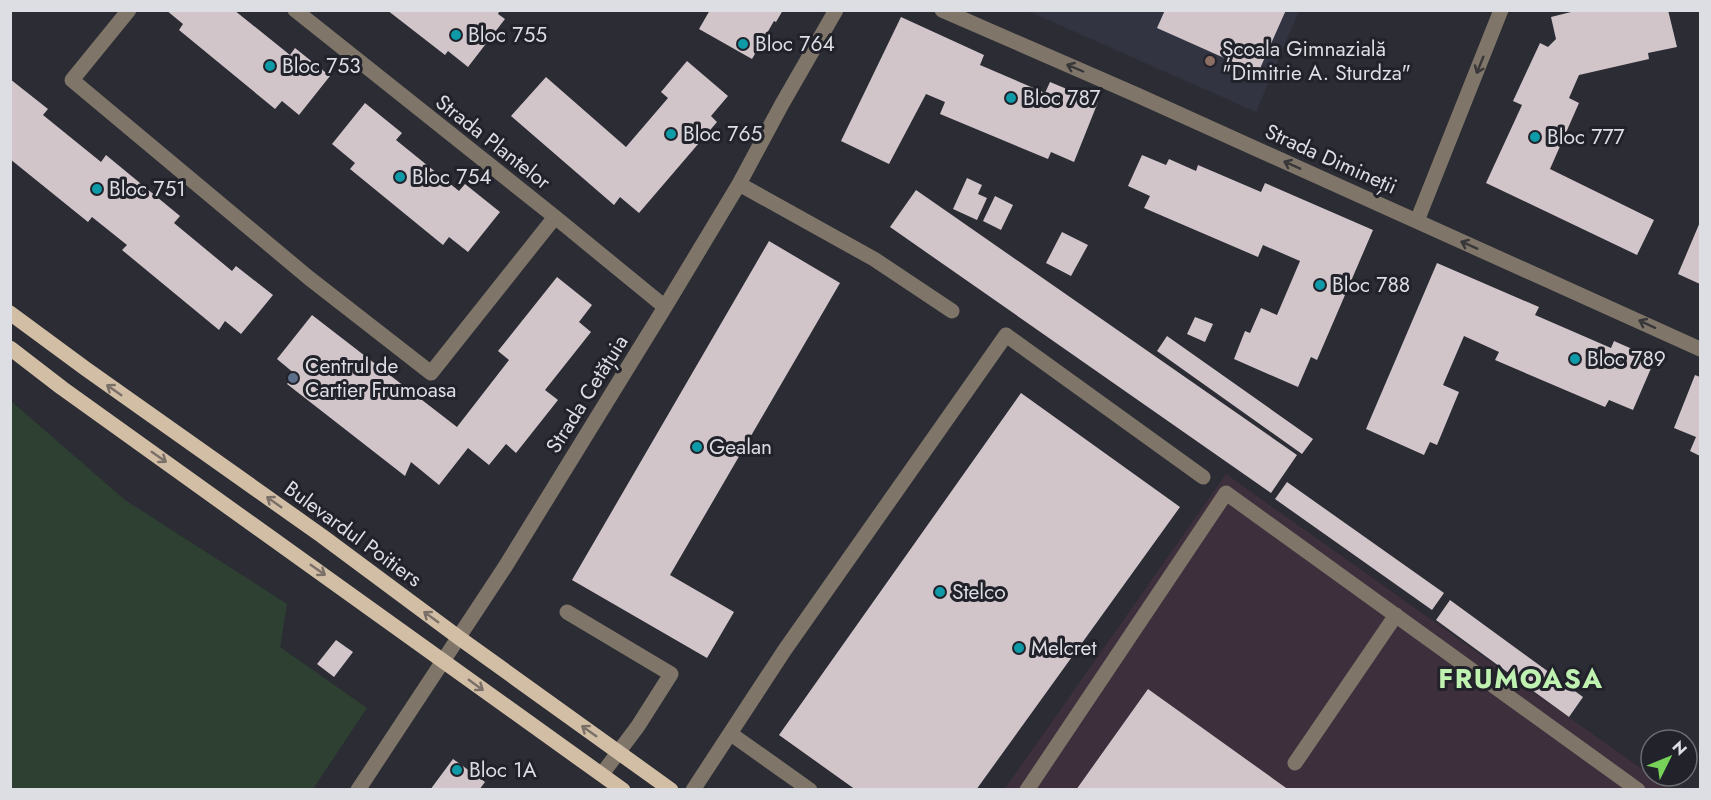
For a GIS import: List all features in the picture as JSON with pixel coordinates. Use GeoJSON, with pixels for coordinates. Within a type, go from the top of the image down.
{"type":"FeatureCollection","features":[{"type":"Feature","properties":{"kind":"main road","name":"Bulevardul Poitiers"},"geometry":{"type":"LineString","coordinates":[[10,313],[671,789]]}},
{"type":"Feature","properties":{"kind":"main road"},"geometry":{"type":"LineString","coordinates":[[10,348],[72,395],[623,789]]}},
{"type":"Feature","properties":{"kind":"street"},"geometry":{"type":"LineString","coordinates":[[129,10],[72,80],[309,278],[431,373],[555,217]]}},
{"type":"Feature","properties":{"kind":"street","name":"Strada Plantelor"},"geometry":{"type":"LineString","coordinates":[[295,10],[664,307]]}},
{"type":"Feature","properties":{"kind":"street","name":"Strada Cetățuia"},"geometry":{"type":"LineString","coordinates":[[358,789],[505,567],[739,184],[836,10]]}},
{"type":"Feature","properties":{"kind":"street","name":"Strada Dimineții"},"geometry":{"type":"LineString","coordinates":[[942,10],[1137,95],[1701,349]]}},
{"type":"Feature","properties":{"kind":"street"},"geometry":{"type":"LineString","coordinates":[[1417,221],[1501,10]]}},
{"type":"Feature","properties":{"kind":"street"},"geometry":{"type":"LineString","coordinates":[[739,184],[874,259],[952,311]]}},
{"type":"Feature","properties":{"kind":"street"},"geometry":{"type":"LineString","coordinates":[[693,789],[790,641],[1006,335],[1203,477]]}},
{"type":"Feature","properties":{"kind":"street"},"geometry":{"type":"LineString","coordinates":[[1027,789],[1226,493],[1638,789]]}},
{"type":"Feature","properties":{"kind":"street"},"geometry":{"type":"LineString","coordinates":[[567,612],[670,674],[638,726],[602,774]]}},
{"type":"Feature","properties":{"kind":"street"},"geometry":{"type":"LineString","coordinates":[[1295,763],[1396,615]]}},
{"type":"Feature","properties":{"kind":"street"},"geometry":{"type":"LineString","coordinates":[[731,734],[810,789]]}},
{"type":"Feature","properties":{"kind":"shaded area","name":"Școala Gimnazială \"Dimitrie A. Sturdza\""},"geometry":{"type":"Polygon","coordinates":[[[1028,11],[1299,11],[1256,112],[1028,11]]]}},
{"type":"Feature","properties":{"kind":"shaded area"},"geometry":{"type":"Polygon","coordinates":[[[1226,474],[1639,767],[1639,788],[1670,789],[1004,790],[1226,474]]]}},
{"type":"Feature","properties":{"kind":"green space"},"geometry":{"type":"Polygon","coordinates":[[[11,401],[125,500],[287,604],[280,647],[367,708],[313,789],[11,789],[11,401]]]}},
{"type":"Feature","properties":{"kind":"building","name":"Bloc 753"},"geometry":{"type":"Polygon","coordinates":[[[166,10],[234,10],[290,55],[295,48],[330,76],[299,115],[282,101],[275,109],[179,30],[183,24],[166,10]]]}},
{"type":"Feature","properties":{"kind":"building","name":"Bloc 755"},"geometry":{"type":"Polygon","coordinates":[[[387,10],[500,10],[498,14],[505,19],[468,67],[448,51],[445,55],[387,10]]]}},
{"type":"Feature","properties":{"kind":"building","name":"Bloc 764"},"geometry":{"type":"Polygon","coordinates":[[[710,10],[783,10],[752,59],[699,29],[710,10]]]}},
{"type":"Feature","properties":{"kind":"building"},"geometry":{"type":"Polygon","coordinates":[[[1165,10],[1286,10],[1258,73],[1157,28],[1165,10]]]}},
{"type":"Feature","properties":{"kind":"building","name":"Bloc 777"},"geometry":{"type":"Polygon","coordinates":[[[1579,10],[1668,10],[1677,47],[1648,53],[1649,59],[1579,75],[1569,98],[1579,103],[1550,169],[1654,220],[1637,255],[1486,183],[1522,105],[1513,101],[1540,43],[1548,47],[1556,39],[1551,17],[1579,10]]]}},
{"type":"Feature","properties":{"kind":"building"},"geometry":{"type":"Polygon","coordinates":[[[901,17],[984,55],[980,65],[1045,93],[1050,82],[1098,102],[1074,162],[1051,152],[1048,159],[940,114],[945,102],[926,94],[889,164],[841,141],[901,17]]]}},
{"type":"Feature","properties":{"kind":"building"},"geometry":{"type":"Polygon","coordinates":[[[687,61],[728,96],[711,116],[717,122],[639,213],[620,197],[614,205],[511,116],[546,77],[626,147],[668,98],[661,92],[687,61]]]}},
{"type":"Feature","properties":{"kind":"building","name":"Bloc 751"},"geometry":{"type":"Polygon","coordinates":[[[10,79],[48,109],[43,115],[101,162],[106,155],[180,216],[174,223],[232,271],[236,266],[273,295],[241,334],[225,321],[219,330],[122,250],[127,245],[92,217],[88,222],[10,159],[10,79]]]}},
{"type":"Feature","properties":{"kind":"building","name":"Bloc 754"},"geometry":{"type":"Polygon","coordinates":[[[365,103],[402,133],[396,140],[459,191],[465,184],[500,212],[468,252],[449,237],[443,245],[350,169],[355,163],[332,144],[365,103]]]}},
{"type":"Feature","properties":{"kind":"building","name":"Bloc 788"},"geometry":{"type":"Polygon","coordinates":[[[1142,155],[1166,165],[1169,159],[1196,171],[1198,165],[1261,192],[1265,183],[1373,230],[1317,360],[1311,357],[1298,387],[1234,359],[1245,331],[1250,333],[1261,308],[1277,315],[1300,261],[1263,245],[1258,257],[1144,208],[1150,196],[1128,186],[1142,155]]]}},
{"type":"Feature","properties":{"kind":"building"},"geometry":{"type":"Polygon","coordinates":[[[967,178],[982,185],[978,194],[987,198],[977,220],[953,209],[967,178]]]}},
{"type":"Feature","properties":{"kind":"building"},"geometry":{"type":"Polygon","coordinates":[[[916,190],[1297,455],[1271,493],[890,227],[916,190]]]}},
{"type":"Feature","properties":{"kind":"building"},"geometry":{"type":"Polygon","coordinates":[[[995,196],[1013,205],[1001,230],[983,221],[995,196]]]}},
{"type":"Feature","properties":{"kind":"building"},"geometry":{"type":"Polygon","coordinates":[[[1700,222],[1700,284],[1678,274],[1700,222]]]}},
{"type":"Feature","properties":{"kind":"building"},"geometry":{"type":"Polygon","coordinates":[[[1062,232],[1088,245],[1071,276],[1046,263],[1062,232]]]}},
{"type":"Feature","properties":{"kind":"building","name":"Gealan"},"geometry":{"type":"Polygon","coordinates":[[[769,241],[840,283],[670,575],[734,612],[707,658],[572,580],[769,241]]]}},
{"type":"Feature","properties":{"kind":"building","name":"Bloc 789"},"geometry":{"type":"Polygon","coordinates":[[[1437,263],[1539,307],[1535,315],[1611,348],[1614,341],[1655,359],[1633,410],[1609,400],[1605,407],[1495,360],[1499,352],[1464,336],[1443,385],[1459,392],[1437,445],[1430,442],[1424,455],[1366,429],[1437,263]]]}},
{"type":"Feature","properties":{"kind":"building"},"geometry":{"type":"Polygon","coordinates":[[[557,277],[592,305],[579,322],[591,332],[545,390],[558,400],[516,453],[506,444],[489,465],[468,448],[439,485],[411,462],[405,476],[287,384],[295,374],[277,359],[312,315],[457,427],[509,360],[498,351],[557,277]]]}},
{"type":"Feature","properties":{"kind":"building"},"geometry":{"type":"Polygon","coordinates":[[[1195,317],[1213,324],[1205,342],[1187,334],[1195,317]]]}},
{"type":"Feature","properties":{"kind":"building"},"geometry":{"type":"Polygon","coordinates":[[[1167,336],[1313,439],[1302,454],[1157,351],[1167,336]]]}},
{"type":"Feature","properties":{"kind":"building"},"geometry":{"type":"Polygon","coordinates":[[[1695,375],[1700,377],[1700,456],[1690,451],[1696,437],[1674,428],[1695,375]]]}},
{"type":"Feature","properties":{"kind":"building"},"geometry":{"type":"Polygon","coordinates":[[[1021,393],[1180,507],[976,790],[856,790],[779,735],[1021,393]]]}},
{"type":"Feature","properties":{"kind":"building"},"geometry":{"type":"Polygon","coordinates":[[[1287,482],[1444,593],[1432,610],[1275,499],[1287,482]]]}},
{"type":"Feature","properties":{"kind":"building"},"geometry":{"type":"Polygon","coordinates":[[[1450,600],[1583,697],[1569,717],[1436,620],[1450,600]]]}},
{"type":"Feature","properties":{"kind":"building"},"geometry":{"type":"Polygon","coordinates":[[[336,640],[353,652],[334,677],[317,664],[336,640]]]}},
{"type":"Feature","properties":{"kind":"building"},"geometry":{"type":"Polygon","coordinates":[[[1148,689],[1289,790],[1076,790],[1148,689]]]}},
{"type":"Feature","properties":{"kind":"building","name":"Bloc 1A"},"geometry":{"type":"Polygon","coordinates":[[[453,759],[485,782],[479,790],[430,790],[453,759]]]}},
{"type":"Feature","properties":{"kind":"place","name":"Bloc 755"},"geometry":{"type":"Point","coordinates":[456,35]}},
{"type":"Feature","properties":{"kind":"place","name":"Bloc 764"},"geometry":{"type":"Point","coordinates":[743,44]}},
{"type":"Feature","properties":{"kind":"place","name":"Școala Gimnazială \"Dimitrie A. Sturdza\""},"geometry":{"type":"Point","coordinates":[1210,61]}},
{"type":"Feature","properties":{"kind":"place","name":"Bloc 753"},"geometry":{"type":"Point","coordinates":[270,66]}},
{"type":"Feature","properties":{"kind":"place","name":"Bloc 787"},"geometry":{"type":"Point","coordinates":[1011,98]}},
{"type":"Feature","properties":{"kind":"place","name":"Bloc 765"},"geometry":{"type":"Point","coordinates":[671,134]}},
{"type":"Feature","properties":{"kind":"place","name":"Bloc 777"},"geometry":{"type":"Point","coordinates":[1535,137]}},
{"type":"Feature","properties":{"kind":"place","name":"Bloc 754"},"geometry":{"type":"Point","coordinates":[400,177]}},
{"type":"Feature","properties":{"kind":"place","name":"Bloc 751"},"geometry":{"type":"Point","coordinates":[97,189]}},
{"type":"Feature","properties":{"kind":"place","name":"Bloc 788"},"geometry":{"type":"Point","coordinates":[1320,285]}},
{"type":"Feature","properties":{"kind":"place","name":"Bloc 789"},"geometry":{"type":"Point","coordinates":[1575,359]}},
{"type":"Feature","properties":{"kind":"place","name":"Centrul de Cartier Frumoasa"},"geometry":{"type":"Point","coordinates":[293,378]}},
{"type":"Feature","properties":{"kind":"place","name":"Gealan"},"geometry":{"type":"Point","coordinates":[697,447]}},
{"type":"Feature","properties":{"kind":"place","name":"Stelco"},"geometry":{"type":"Point","coordinates":[940,592]}},
{"type":"Feature","properties":{"kind":"place","name":"Melcret"},"geometry":{"type":"Point","coordinates":[1019,648]}},
{"type":"Feature","properties":{"kind":"place","name":"Bloc 1A"},"geometry":{"type":"Point","coordinates":[457,770]}},
{"type":"Feature","properties":{"kind":"district","name":"FRUMOASA"},"geometry":{"type":"Point","coordinates":[1521,678]}}]}
